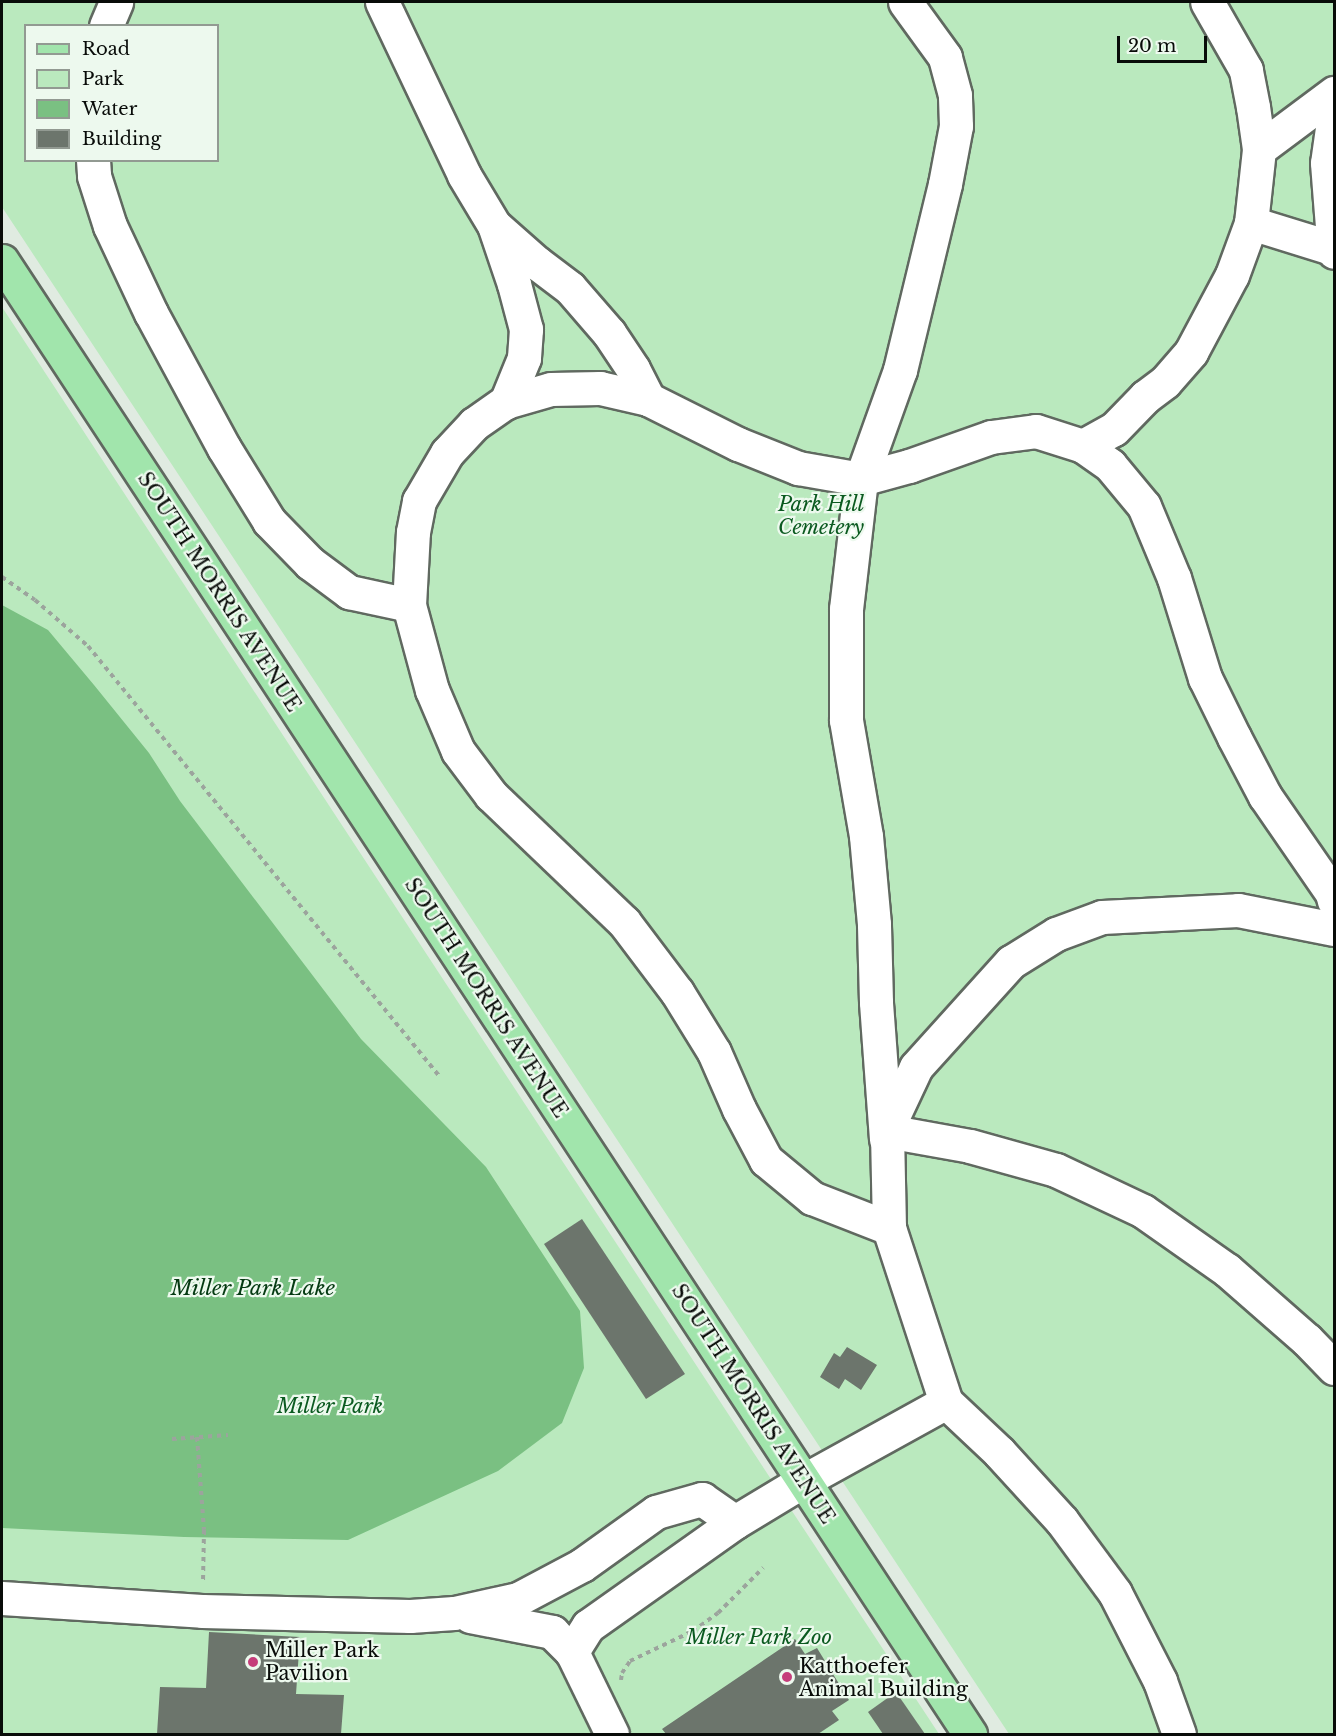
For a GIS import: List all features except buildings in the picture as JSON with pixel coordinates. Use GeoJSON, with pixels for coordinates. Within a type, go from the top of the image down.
{"type":"FeatureCollection","features":[{"type":"Feature","properties":{"kind":"main road","name":"SOUTH MORRIS AVENUE"},"geometry":{"type":"LineString","coordinates":[[2,261],[970,1734]]}},
{"type":"Feature","properties":{"kind":"lane"},"geometry":{"type":"LineString","coordinates":[[107,24],[116,2]]}},
{"type":"Feature","properties":{"kind":"lane"},"geometry":{"type":"LineString","coordinates":[[382,2],[464,175],[494,225],[526,329],[524,358],[506,402]]}},
{"type":"Feature","properties":{"kind":"lane"},"geometry":{"type":"LineString","coordinates":[[905,2],[945,57],[955,95],[956,126],[945,184],[900,370],[861,479],[846,609],[846,720],[866,836],[871,891],[876,1002],[886,1135],[889,1228],[946,1402],[999,1452],[1062,1521],[1115,1593],[1160,1681],[1179,1734]]}},
{"type":"Feature","properties":{"kind":"lane"},"geometry":{"type":"LineString","coordinates":[[1083,446],[1114,429],[1145,397],[1166,382],[1191,352],[1232,275],[1251,223],[1259,149],[1246,70],[1207,2]]}},
{"type":"Feature","properties":{"kind":"lane"},"geometry":{"type":"LineString","coordinates":[[1259,149],[1335,93]]}},
{"type":"Feature","properties":{"kind":"lane"},"geometry":{"type":"LineString","coordinates":[[1251,223],[1333,250],[1328,163],[1335,114]]}},
{"type":"Feature","properties":{"kind":"lane"},"geometry":{"type":"LineString","coordinates":[[93,162],[94,176],[110,226],[151,313],[224,448],[269,521],[310,563],[349,592],[409,605]]}},
{"type":"Feature","properties":{"kind":"lane"},"geometry":{"type":"LineString","coordinates":[[494,225],[537,263],[570,288],[609,333],[633,369],[648,399]]}},
{"type":"Feature","properties":{"kind":"lane"},"geometry":{"type":"LineString","coordinates":[[889,1228],[812,1198],[766,1160],[739,1109],[714,1052],[677,992],[624,922],[491,795],[458,751],[432,690],[409,605],[413,532],[418,501],[447,453],[474,424],[506,402],[551,389],[600,388],[648,399],[738,444],[798,468],[861,479],[1002,436],[1036,431],[1083,446],[1110,465],[1144,506],[1174,578],[1205,678],[1265,796],[1332,893],[1335,901]]}},
{"type":"Feature","properties":{"kind":"lane"},"geometry":{"type":"LineString","coordinates":[[886,1135],[916,1068],[1011,962],[1056,934],[1102,917],[1238,910],[1335,929]]}},
{"type":"Feature","properties":{"kind":"lane"},"geometry":{"type":"LineString","coordinates":[[886,1135],[970,1146],[1056,1170],[1143,1211],[1227,1270],[1335,1368]]}},
{"type":"Feature","properties":{"kind":"lane"},"geometry":{"type":"LineString","coordinates":[[572,1652],[588,1626],[735,1522],[803,1481],[946,1402]]}},
{"type":"Feature","properties":{"kind":"lane"},"geometry":{"type":"LineString","coordinates":[[2,1598],[202,1611],[410,1616],[454,1613],[518,1599],[582,1565],[656,1512],[702,1499],[735,1522]]}},
{"type":"Feature","properties":{"kind":"lane"},"geometry":{"type":"LineString","coordinates":[[454,1613],[552,1632],[572,1652],[612,1734]]}},
{"type":"Feature","properties":{"kind":"path"},"geometry":{"type":"LineString","coordinates":[[2,577],[36,600],[88,646],[440,1077]]}},
{"type":"Feature","properties":{"kind":"path"},"geometry":{"type":"LineString","coordinates":[[171,1439],[228,1435]]}},
{"type":"Feature","properties":{"kind":"path"},"geometry":{"type":"LineString","coordinates":[[197,1437],[204,1530],[202,1611]]}},
{"type":"Feature","properties":{"kind":"path"},"geometry":{"type":"LineString","coordinates":[[621,1683],[622,1673],[630,1661],[693,1631],[718,1612],[763,1568]]}},
{"type":"Feature","properties":{"kind":"green space","name":"Park Hill Cemetery"},"geometry":{"type":"Polygon","coordinates":[[[2,2],[1334,2],[1334,1734],[1009,1734],[2,207],[2,2]]]}},
{"type":"Feature","properties":{"kind":"green space","name":"Miller Park"},"geometry":{"type":"Polygon","coordinates":[[[2,307],[786,1502],[939,1734],[2,1734],[2,307]]]}},
{"type":"Feature","properties":{"kind":"water","name":"Miller Park Lake"},"geometry":{"type":"Polygon","coordinates":[[[2,605],[48,630],[94,685],[149,753],[180,801],[361,1039],[486,1167],[580,1311],[584,1368],[562,1423],[498,1471],[348,1540],[184,1537],[2,1528],[2,605]]]}},
{"type":"Feature","properties":{"kind":"place","name":"Miller Park Pavilion"},"geometry":{"type":"Point","coordinates":[253,1662]}},
{"type":"Feature","properties":{"kind":"place","name":"Katthoefer Animal Building"},"geometry":{"type":"Point","coordinates":[787,1677]}},
{"type":"Feature","properties":{"kind":"park label","name":"Miller Park Zoo"},"geometry":{"type":"Point","coordinates":[759,1637]}}]}
